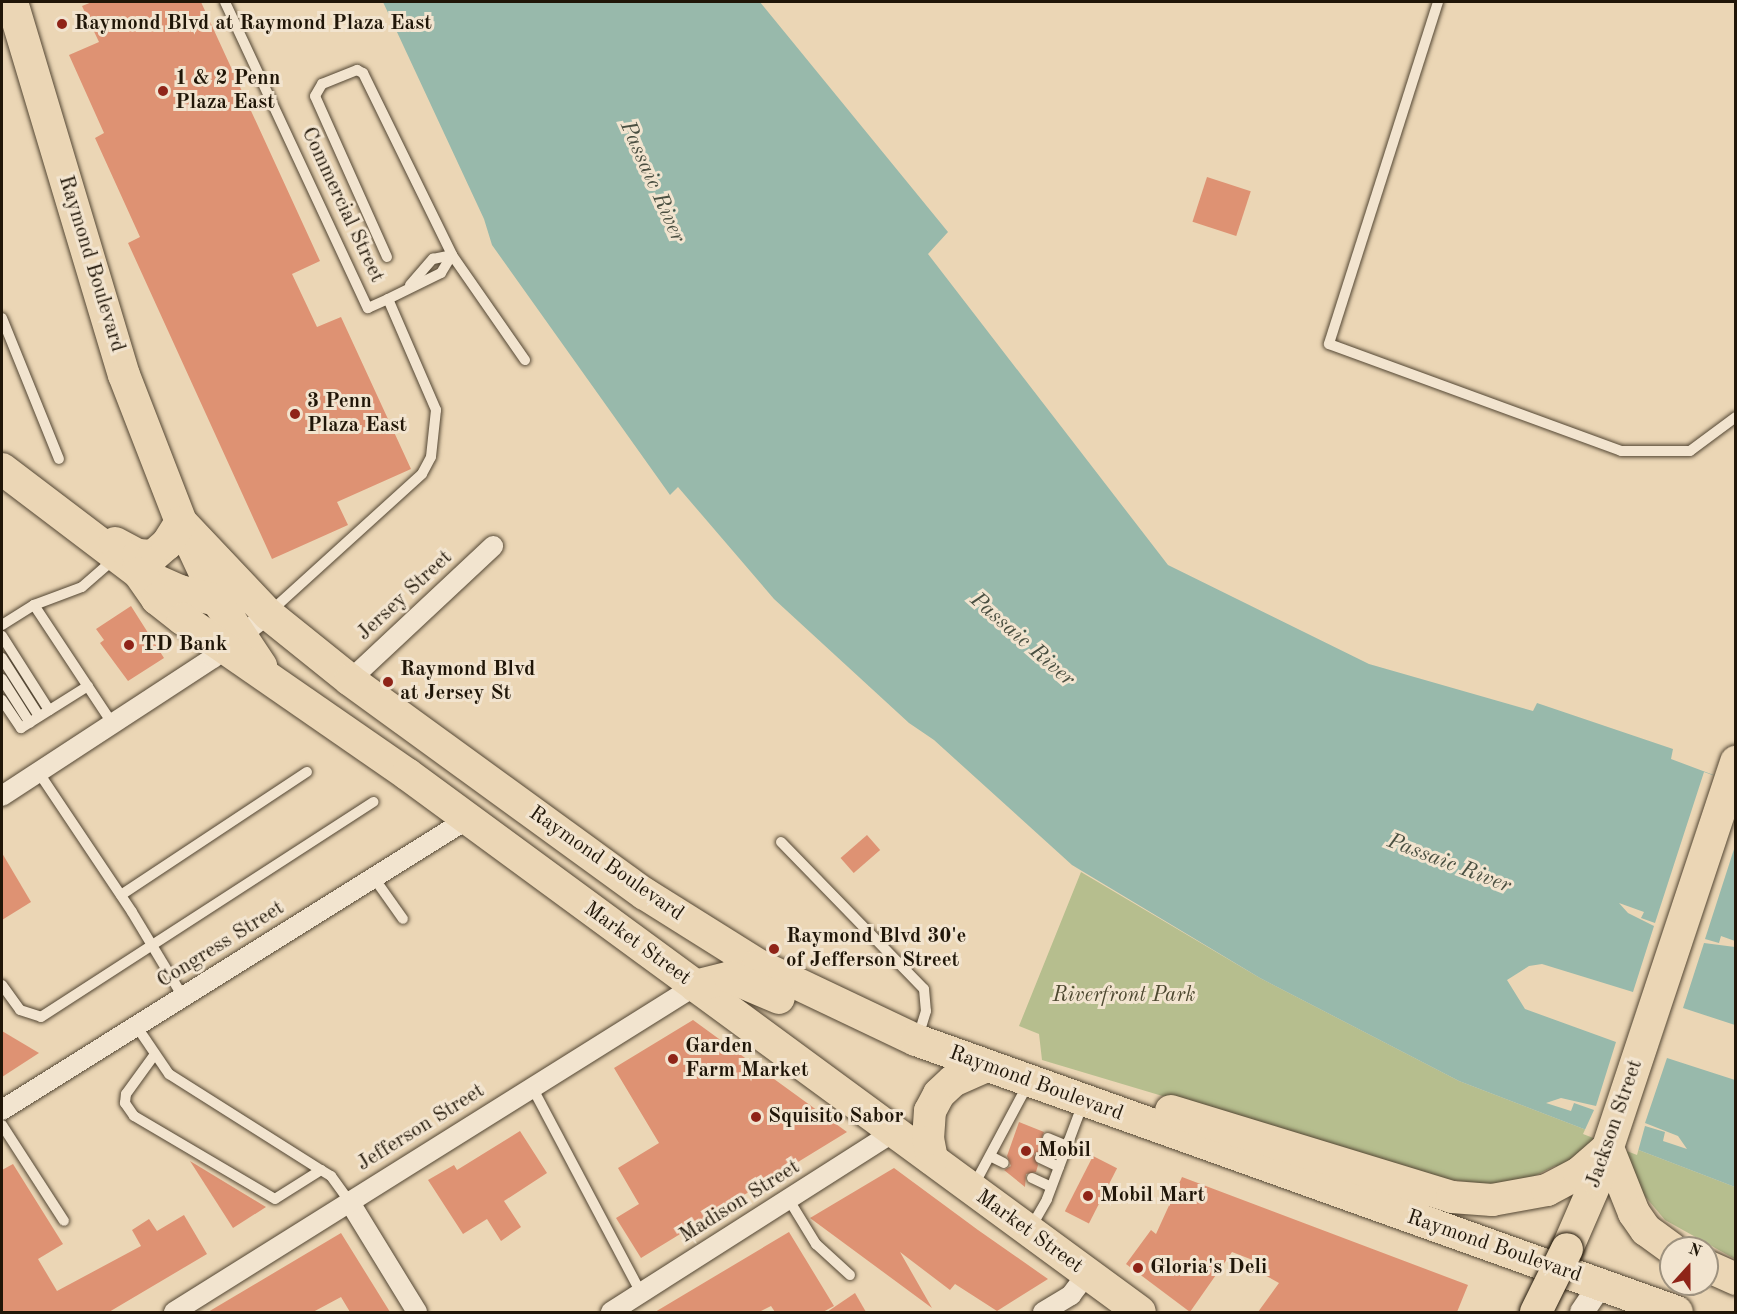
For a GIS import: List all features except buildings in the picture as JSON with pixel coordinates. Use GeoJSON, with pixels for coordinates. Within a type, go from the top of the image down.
{"type":"FeatureCollection","features":[{"type":"Feature","properties":{"kind":"main road","name":"Raymond Boulevard"},"geometry":{"type":"LineString","coordinates":[[12,2],[124,375],[181,522],[219,603],[233,643],[269,680]]}},
{"type":"Feature","properties":{"kind":"main road"},"geometry":{"type":"LineString","coordinates":[[2,470],[116,556],[157,598],[233,643]]}},
{"type":"Feature","properties":{"kind":"main road","name":"Raymond Boulevard"},"geometry":{"type":"LineString","coordinates":[[181,522],[264,610]]}},
{"type":"Feature","properties":{"kind":"main road"},"geometry":{"type":"LineString","coordinates":[[116,556],[123,544],[138,555],[153,556],[167,544],[181,522]]}},
{"type":"Feature","properties":{"kind":"main road"},"geometry":{"type":"LineString","coordinates":[[116,556],[219,603],[264,610],[350,680]]}},
{"type":"Feature","properties":{"kind":"main road","name":"Market Street"},"geometry":{"type":"LineString","coordinates":[[269,680],[695,986],[1140,1312]]}},
{"type":"Feature","properties":{"kind":"main road","name":"Raymond Boulevard"},"geometry":{"type":"LineString","coordinates":[[350,680],[645,894],[735,952],[814,994],[916,1040],[1677,1312]]}},
{"type":"Feature","properties":{"kind":"main road","name":"Jackson Street"},"geometry":{"type":"LineString","coordinates":[[1536,1312],[1600,1181],[1608,1148],[1736,761]]}},
{"type":"Feature","properties":{"kind":"main road"},"geometry":{"type":"LineString","coordinates":[[695,986],[730,977],[841,1026],[916,1040]]}},
{"type":"Feature","properties":{"kind":"main road"},"geometry":{"type":"LineString","coordinates":[[932,1159],[928,1139],[930,1111],[939,1094],[953,1081],[987,1066]]}},
{"type":"Feature","properties":{"kind":"main road"},"geometry":{"type":"LineString","coordinates":[[1030,1080],[1123,1095],[1452,1197],[1492,1200],[1527,1196],[1551,1189],[1600,1181],[1646,1230],[1659,1239]]}},
{"type":"Feature","properties":{"kind":"main road"},"geometry":{"type":"LineString","coordinates":[[1719,1271],[1736,1279]]}},
{"type":"Feature","properties":{"kind":"street","name":"Jersey Street"},"geometry":{"type":"LineString","coordinates":[[350,680],[493,546]]}},
{"type":"Feature","properties":{"kind":"street"},"geometry":{"type":"LineString","coordinates":[[2,796],[114,726],[233,643],[264,610]]}},
{"type":"Feature","properties":{"kind":"street","name":"Congress Street"},"geometry":{"type":"LineString","coordinates":[[2,1110],[466,820]]}},
{"type":"Feature","properties":{"kind":"street","name":"Jefferson Street"},"geometry":{"type":"LineString","coordinates":[[174,1312],[695,986]]}},
{"type":"Feature","properties":{"kind":"street","name":"Madison Street"},"geometry":{"type":"LineString","coordinates":[[611,1312],[894,1132]]}},
{"type":"Feature","properties":{"kind":"street"},"geometry":{"type":"LineString","coordinates":[[349,1201],[417,1312]]}},
{"type":"Feature","properties":{"kind":"street"},"geometry":{"type":"LineString","coordinates":[[1043,1312],[1071,1295],[1087,1274]]}},
{"type":"Feature","properties":{"kind":"street"},"geometry":{"type":"LineString","coordinates":[[1582,1312],[1601,1284]]}},
{"type":"Feature","properties":{"kind":"lane","name":"Commercial Street"},"geometry":{"type":"LineString","coordinates":[[225,2],[369,308],[388,299],[436,410],[431,457],[422,474],[264,610]]}},
{"type":"Feature","properties":{"kind":"lane"},"geometry":{"type":"LineString","coordinates":[[1438,2],[1329,344],[1621,451],[1690,451],[1736,417]]}},
{"type":"Feature","properties":{"kind":"lane"},"geometry":{"type":"LineString","coordinates":[[387,257],[315,96],[322,84],[357,70],[363,73],[452,255],[525,360]]}},
{"type":"Feature","properties":{"kind":"lane"},"geometry":{"type":"LineString","coordinates":[[388,299],[410,285],[433,259],[452,255]]}},
{"type":"Feature","properties":{"kind":"lane"},"geometry":{"type":"LineString","coordinates":[[2,318],[59,459]]}},
{"type":"Feature","properties":{"kind":"lane"},"geometry":{"type":"LineString","coordinates":[[2,625],[34,605],[82,586],[116,556]]}},
{"type":"Feature","properties":{"kind":"lane"},"geometry":{"type":"LineString","coordinates":[[34,605],[114,726]]}},
{"type":"Feature","properties":{"kind":"lane"},"geometry":{"type":"LineString","coordinates":[[2,636],[49,710]]}},
{"type":"Feature","properties":{"kind":"lane"},"geometry":{"type":"LineString","coordinates":[[2,658],[34,719]]}},
{"type":"Feature","properties":{"kind":"lane"},"geometry":{"type":"LineString","coordinates":[[2,679],[34,719]]}},
{"type":"Feature","properties":{"kind":"lane"},"geometry":{"type":"LineString","coordinates":[[2,700],[21,728],[87,686]]}},
{"type":"Feature","properties":{"kind":"lane"},"geometry":{"type":"LineString","coordinates":[[121,896],[307,772]]}},
{"type":"Feature","properties":{"kind":"lane"},"geometry":{"type":"LineString","coordinates":[[39,773],[152,944],[183,997]]}},
{"type":"Feature","properties":{"kind":"lane"},"geometry":{"type":"LineString","coordinates":[[2,985],[20,1010],[41,1017],[373,802]]}},
{"type":"Feature","properties":{"kind":"lane"},"geometry":{"type":"LineString","coordinates":[[781,842],[924,989],[926,1011],[916,1040]]}},
{"type":"Feature","properties":{"kind":"lane"},"geometry":{"type":"LineString","coordinates":[[374,878],[402,919]]}},
{"type":"Feature","properties":{"kind":"lane"},"geometry":{"type":"LineString","coordinates":[[137,1027],[169,1074],[331,1176],[349,1201]]}},
{"type":"Feature","properties":{"kind":"lane"},"geometry":{"type":"LineString","coordinates":[[155,1054],[126,1094],[125,1103],[134,1116],[275,1199],[321,1170]]}},
{"type":"Feature","properties":{"kind":"lane"},"geometry":{"type":"LineString","coordinates":[[971,1190],[992,1157],[1005,1142],[1030,1080]]}},
{"type":"Feature","properties":{"kind":"lane"},"geometry":{"type":"LineString","coordinates":[[532,1088],[641,1293]]}},
{"type":"Feature","properties":{"kind":"lane"},"geometry":{"type":"LineString","coordinates":[[1028,1232],[1051,1188],[1083,1101]]}},
{"type":"Feature","properties":{"kind":"lane"},"geometry":{"type":"LineString","coordinates":[[2,1125],[64,1221]]}},
{"type":"Feature","properties":{"kind":"lane"},"geometry":{"type":"LineString","coordinates":[[1048,1138],[1067,1146]]}},
{"type":"Feature","properties":{"kind":"lane"},"geometry":{"type":"LineString","coordinates":[[992,1157],[1004,1163]]}},
{"type":"Feature","properties":{"kind":"lane"},"geometry":{"type":"LineString","coordinates":[[1040,1158],[1059,1167]]}},
{"type":"Feature","properties":{"kind":"lane"},"geometry":{"type":"LineString","coordinates":[[1032,1178],[1051,1188]]}},
{"type":"Feature","properties":{"kind":"lane"},"geometry":{"type":"LineString","coordinates":[[789,1200],[816,1244],[850,1275]]}},
{"type":"Feature","properties":{"kind":"green space","name":"Riverfront Park"},"geometry":{"type":"Polygon","coordinates":[[[1081,872],[1260,978],[1459,1081],[1735,1187],[1735,1259],[1719,1250],[1719,1236],[1694,1236],[1665,1220],[1644,1195],[1555,1166],[1528,1179],[1493,1185],[1437,1178],[1042,1060],[1039,1034],[1019,1026],[1081,872]]]}},
{"type":"Feature","properties":{"kind":"water","name":"Passaic River"},"geometry":{"type":"Polygon","coordinates":[[[383,2],[760,2],[948,232],[928,254],[1168,565],[1369,664],[1533,711],[1537,703],[1673,749],[1671,759],[1735,783],[1735,1187],[1459,1081],[1260,978],[1072,865],[934,740],[909,723],[774,599],[678,487],[670,495],[492,245],[484,219],[383,2]]]}},
{"type":"Feature","properties":{"kind":"pier"},"geometry":{"type":"Polygon","coordinates":[[[1704,772],[1735,783],[1735,846],[1705,939],[1719,943],[1721,936],[1735,941],[1735,947],[1704,943],[1683,1008],[1735,1025],[1735,1080],[1667,1058],[1645,1123],[1678,1136],[1687,1149],[1663,1141],[1665,1132],[1645,1126],[1637,1155],[1583,1134],[1594,1110],[1574,1103],[1571,1111],[1546,1103],[1561,1098],[1596,1106],[1616,1042],[1525,1009],[1507,980],[1529,966],[1542,964],[1633,992],[1654,926],[1628,913],[1619,903],[1644,912],[1641,918],[1655,923],[1704,772]]]}},
{"type":"Feature","properties":{"kind":"place","name":"Raymond Blvd at Raymond Plaza East"},"geometry":{"type":"Point","coordinates":[62,24]}},
{"type":"Feature","properties":{"kind":"place","name":"1 & 2 Penn Plaza East"},"geometry":{"type":"Point","coordinates":[163,91]}},
{"type":"Feature","properties":{"kind":"place","name":"3 Penn Plaza East"},"geometry":{"type":"Point","coordinates":[295,414]}},
{"type":"Feature","properties":{"kind":"place","name":"TD Bank"},"geometry":{"type":"Point","coordinates":[129,645]}},
{"type":"Feature","properties":{"kind":"place","name":"Raymond Blvd at Jersey St"},"geometry":{"type":"Point","coordinates":[388,682]}},
{"type":"Feature","properties":{"kind":"place","name":"Raymond Blvd 30'e of Jefferson Street"},"geometry":{"type":"Point","coordinates":[774,949]}},
{"type":"Feature","properties":{"kind":"place","name":"Garden Farm Market"},"geometry":{"type":"Point","coordinates":[673,1059]}},
{"type":"Feature","properties":{"kind":"place","name":"Squisito Sabor"},"geometry":{"type":"Point","coordinates":[756,1117]}},
{"type":"Feature","properties":{"kind":"place","name":"Mobil"},"geometry":{"type":"Point","coordinates":[1026,1151]}},
{"type":"Feature","properties":{"kind":"place","name":"Mobil Mart"},"geometry":{"type":"Point","coordinates":[1088,1196]}},
{"type":"Feature","properties":{"kind":"place","name":"Gloria's Deli"},"geometry":{"type":"Point","coordinates":[1138,1268]}}]}
